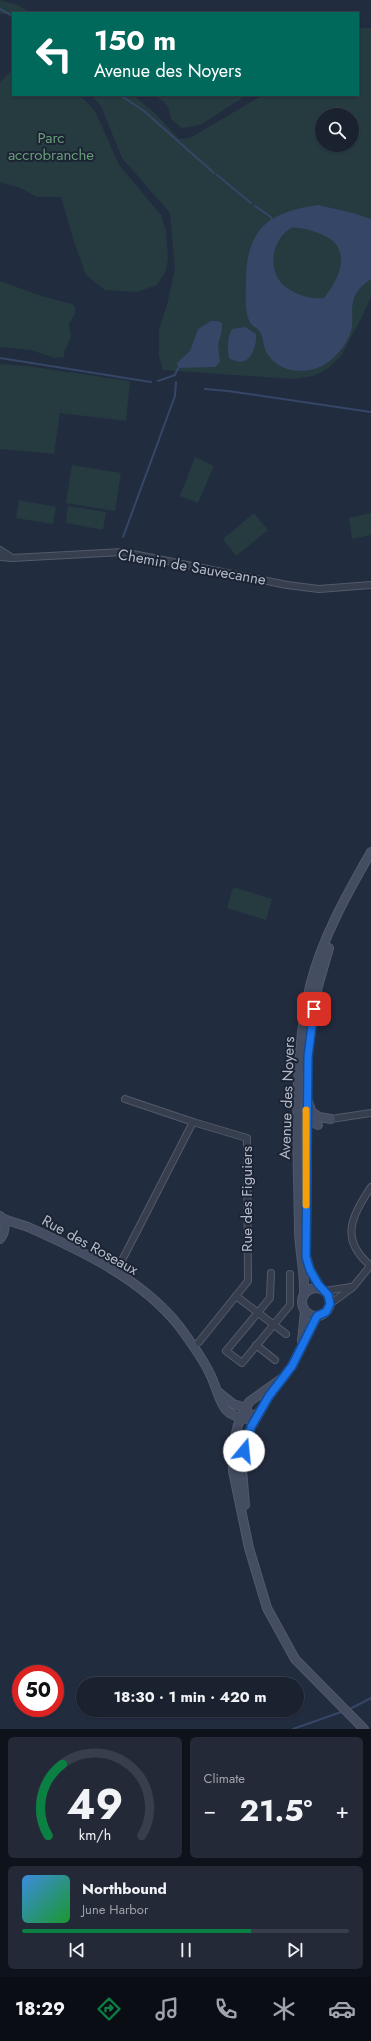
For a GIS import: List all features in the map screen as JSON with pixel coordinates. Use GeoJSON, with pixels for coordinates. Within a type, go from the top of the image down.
{"type":"FeatureCollection","features":[{"type":"Feature","properties":{"kind":"street"},"geometry":{"type":"LineString","coordinates":[[0,550],[12,558]]}},
{"type":"Feature","properties":{"kind":"street","name":"Chemin de Sauvecanne"},"geometry":{"type":"LineString","coordinates":[[0,557],[12,558],[123,552],[287,585],[319,589],[371,585]]}},
{"type":"Feature","properties":{"kind":"street","name":"Avenue des Noyers"},"geometry":{"type":"LineString","coordinates":[[304,1294],[304,1275],[299,1246],[298,1094],[304,1020],[311,986],[336,915],[371,852]]}},
{"type":"Feature","properties":{"kind":"street","name":"Avenue des Noyers"},"geometry":{"type":"LineString","coordinates":[[323,1290],[310,1270],[306,1257],[306,1120],[308,1057],[318,986],[326,954],[352,887]]}},
{"type":"Feature","properties":{"kind":"street"},"geometry":{"type":"LineString","coordinates":[[298,1094],[299,1110],[306,1120],[318,1125]]}},
{"type":"Feature","properties":{"kind":"street"},"geometry":{"type":"LineString","coordinates":[[307,1098],[312,1112],[319,1117],[331,1119]]}},
{"type":"Feature","properties":{"kind":"street"},"geometry":{"type":"LineString","coordinates":[[116,1272],[193,1122],[125,1099]]}},
{"type":"Feature","properties":{"kind":"street"},"geometry":{"type":"LineString","coordinates":[[306,1139],[318,1125],[331,1119],[371,1113]]}},
{"type":"Feature","properties":{"kind":"street","name":"Rue des Figuiers"},"geometry":{"type":"LineString","coordinates":[[193,1122],[247,1138],[248,1281],[199,1342],[194,1346]]}},
{"type":"Feature","properties":{"kind":"street"},"geometry":{"type":"LineString","coordinates":[[354,1287],[323,1290],[312,1288],[304,1294],[301,1303],[305,1311],[313,1316],[326,1312],[330,1304],[354,1287],[371,1265],[355,1248],[352,1239],[351,1226],[352,1219],[371,1187]]}},
{"type":"Feature","properties":{"kind":"street","name":"Rue des Roseaux"},"geometry":{"type":"LineString","coordinates":[[1,1217],[5,1229],[17,1224]]}},
{"type":"Feature","properties":{"kind":"street","name":"Rue des Roseaux"},"geometry":{"type":"LineString","coordinates":[[1,1217],[26,1226],[116,1272],[155,1301],[177,1324],[194,1346],[210,1373],[227,1411],[245,1418]]}},
{"type":"Feature","properties":{"kind":"street"},"geometry":{"type":"LineString","coordinates":[[0,1239],[5,1229]]}},
{"type":"Feature","properties":{"kind":"street"},"geometry":{"type":"LineString","coordinates":[[271,1273],[270,1298],[226,1351],[242,1363],[290,1305],[290,1274]]}},
{"type":"Feature","properties":{"kind":"street"},"geometry":{"type":"LineString","coordinates":[[323,1290],[330,1300],[330,1304]]}},
{"type":"Feature","properties":{"kind":"street"},"geometry":{"type":"LineString","coordinates":[[236,1296],[286,1334]]}},
{"type":"Feature","properties":{"kind":"street"},"geometry":{"type":"LineString","coordinates":[[301,1347],[305,1311]]}},
{"type":"Feature","properties":{"kind":"street"},"geometry":{"type":"LineString","coordinates":[[248,1548],[242,1470],[246,1445],[251,1427],[269,1396],[292,1366],[317,1316]]}},
{"type":"Feature","properties":{"kind":"street"},"geometry":{"type":"LineString","coordinates":[[256,1345],[275,1360]]}},
{"type":"Feature","properties":{"kind":"street"},"geometry":{"type":"LineString","coordinates":[[246,1445],[243,1436],[246,1408],[249,1402],[284,1377]]}},
{"type":"Feature","properties":{"kind":"street","name":"Rue des Roseaux"},"geometry":{"type":"LineString","coordinates":[[218,1392],[233,1404],[246,1408]]}},
{"type":"Feature","properties":{"kind":"street"},"geometry":{"type":"LineString","coordinates":[[260,1412],[245,1418],[232,1449],[233,1471],[248,1548],[267,1608],[295,1659],[342,1707],[356,1726],[364,1729]]}},
{"type":"Feature","properties":{"kind":"green space"},"geometry":{"type":"Polygon","coordinates":[[[0,0],[18,5],[28,12],[12,12],[12,19],[7,14],[0,14],[0,0]]]}},
{"type":"Feature","properties":{"kind":"green space"},"geometry":{"type":"Polygon","coordinates":[[[371,28],[371,297],[341,356],[327,369],[313,376],[292,379],[163,370],[159,356],[159,329],[167,305],[175,268],[170,213],[122,158],[101,106],[92,96],[134,96],[155,113],[179,139],[190,138],[261,96],[359,96],[359,29],[371,28]]]}},
{"type":"Feature","properties":{"kind":"green space","name":"Parc accrobranche"},"geometry":{"type":"Polygon","coordinates":[[[12,70],[12,96],[81,96],[95,111],[119,165],[161,215],[166,231],[168,258],[166,271],[157,285],[137,292],[105,290],[86,275],[74,242],[61,197],[37,197],[20,188],[0,182],[0,82],[12,70]]]}},
{"type":"Feature","properties":{"kind":"green space"},"geometry":{"type":"Polygon","coordinates":[[[154,96],[245,96],[200,125],[182,128],[171,119],[169,110],[160,99],[154,96]]]}},
{"type":"Feature","properties":{"kind":"green space"},"geometry":{"type":"Polygon","coordinates":[[[0,281],[41,296],[72,304],[75,307],[75,314],[69,324],[71,337],[64,352],[64,357],[55,358],[31,350],[0,347],[0,281]]]}},
{"type":"Feature","properties":{"kind":"green space"},"geometry":{"type":"Polygon","coordinates":[[[0,364],[27,366],[130,381],[126,421],[60,413],[54,454],[0,449],[0,364]]]}},
{"type":"Feature","properties":{"kind":"green space"},"geometry":{"type":"Polygon","coordinates":[[[195,457],[214,466],[198,503],[180,496],[195,457]]]}},
{"type":"Feature","properties":{"kind":"green space"},"geometry":{"type":"Polygon","coordinates":[[[72,465],[121,473],[115,511],[66,503],[72,465]]]}},
{"type":"Feature","properties":{"kind":"green space"},"geometry":{"type":"Polygon","coordinates":[[[19,500],[56,507],[53,524],[16,518],[19,500]]]}},
{"type":"Feature","properties":{"kind":"green space"},"geometry":{"type":"Polygon","coordinates":[[[68,506],[106,512],[103,530],[66,523],[68,506]]]}},
{"type":"Feature","properties":{"kind":"green space"},"geometry":{"type":"Polygon","coordinates":[[[254,513],[268,530],[236,556],[223,539],[254,513]]]}},
{"type":"Feature","properties":{"kind":"green space"},"geometry":{"type":"Polygon","coordinates":[[[371,513],[371,535],[352,539],[349,518],[371,513]]]}},
{"type":"Feature","properties":{"kind":"green space"},"geometry":{"type":"Polygon","coordinates":[[[233,887],[272,899],[266,920],[227,908],[233,887]]]}},
{"type":"Feature","properties":{"kind":"water"},"geometry":{"type":"Polygon","coordinates":[[[318,205],[353,213],[371,219],[371,279],[360,289],[354,298],[351,332],[336,356],[320,367],[304,371],[296,371],[280,366],[268,355],[265,350],[260,332],[251,324],[247,315],[246,282],[250,249],[255,237],[263,227],[273,219],[300,208],[318,205]],[[291,228],[285,232],[280,238],[274,251],[273,259],[276,273],[279,280],[288,289],[306,297],[324,298],[336,280],[341,261],[340,253],[336,245],[329,238],[302,228],[291,228]]]}},
{"type":"Feature","properties":{"kind":"water"},"geometry":{"type":"Polygon","coordinates":[[[211,321],[218,321],[222,323],[222,330],[218,345],[220,362],[215,367],[178,368],[177,363],[190,351],[198,329],[211,321]]]}},
{"type":"Feature","properties":{"kind":"water"},"geometry":{"type":"Polygon","coordinates":[[[245,327],[256,334],[256,340],[253,352],[246,360],[241,362],[229,358],[228,339],[232,329],[245,327]]]}},
{"type":"Feature","properties":{"kind":"waterway"},"geometry":{"type":"LineString","coordinates":[[0,9],[12,15]]}},
{"type":"Feature","properties":{"kind":"waterway"},"geometry":{"type":"LineString","coordinates":[[122,96],[144,111],[214,173]]}},
{"type":"Feature","properties":{"kind":"waterway"},"geometry":{"type":"LineString","coordinates":[[217,175],[251,203]]}},
{"type":"Feature","properties":{"kind":"waterway"},"geometry":{"type":"LineString","coordinates":[[255,206],[271,217],[272,220]]}},
{"type":"Feature","properties":{"kind":"waterway"},"geometry":{"type":"LineString","coordinates":[[0,358],[151,382]]}},
{"type":"Feature","properties":{"kind":"waterway"},"geometry":{"type":"LineString","coordinates":[[158,381],[175,375],[178,368]]}},
{"type":"Feature","properties":{"kind":"waterway"},"geometry":{"type":"LineString","coordinates":[[123,537],[175,396],[176,382]]}},
{"type":"Feature","properties":{"kind":"waterway"},"geometry":{"type":"LineString","coordinates":[[205,389],[371,412]]}},
{"type":"Feature","properties":{"kind":"waterway"},"geometry":{"type":"LineString","coordinates":[[348,1710],[371,1698]]}},
{"type":"Feature","properties":{"kind":"waterway"},"geometry":{"type":"LineString","coordinates":[[293,1729],[344,1711]]}},
{"type":"Feature","properties":{"kind":"slow traffic"},"geometry":{"type":"LineString","coordinates":[[306,1110],[306,1205]]}},
{"type":"Feature","properties":{"kind":"route"},"geometry":{"type":"LineString","coordinates":[[244,1451],[251,1427],[269,1396],[292,1366],[317,1316],[326,1312],[330,1304],[328,1295],[321,1289],[310,1270],[306,1257],[308,1057],[314,1009]]}}]}
